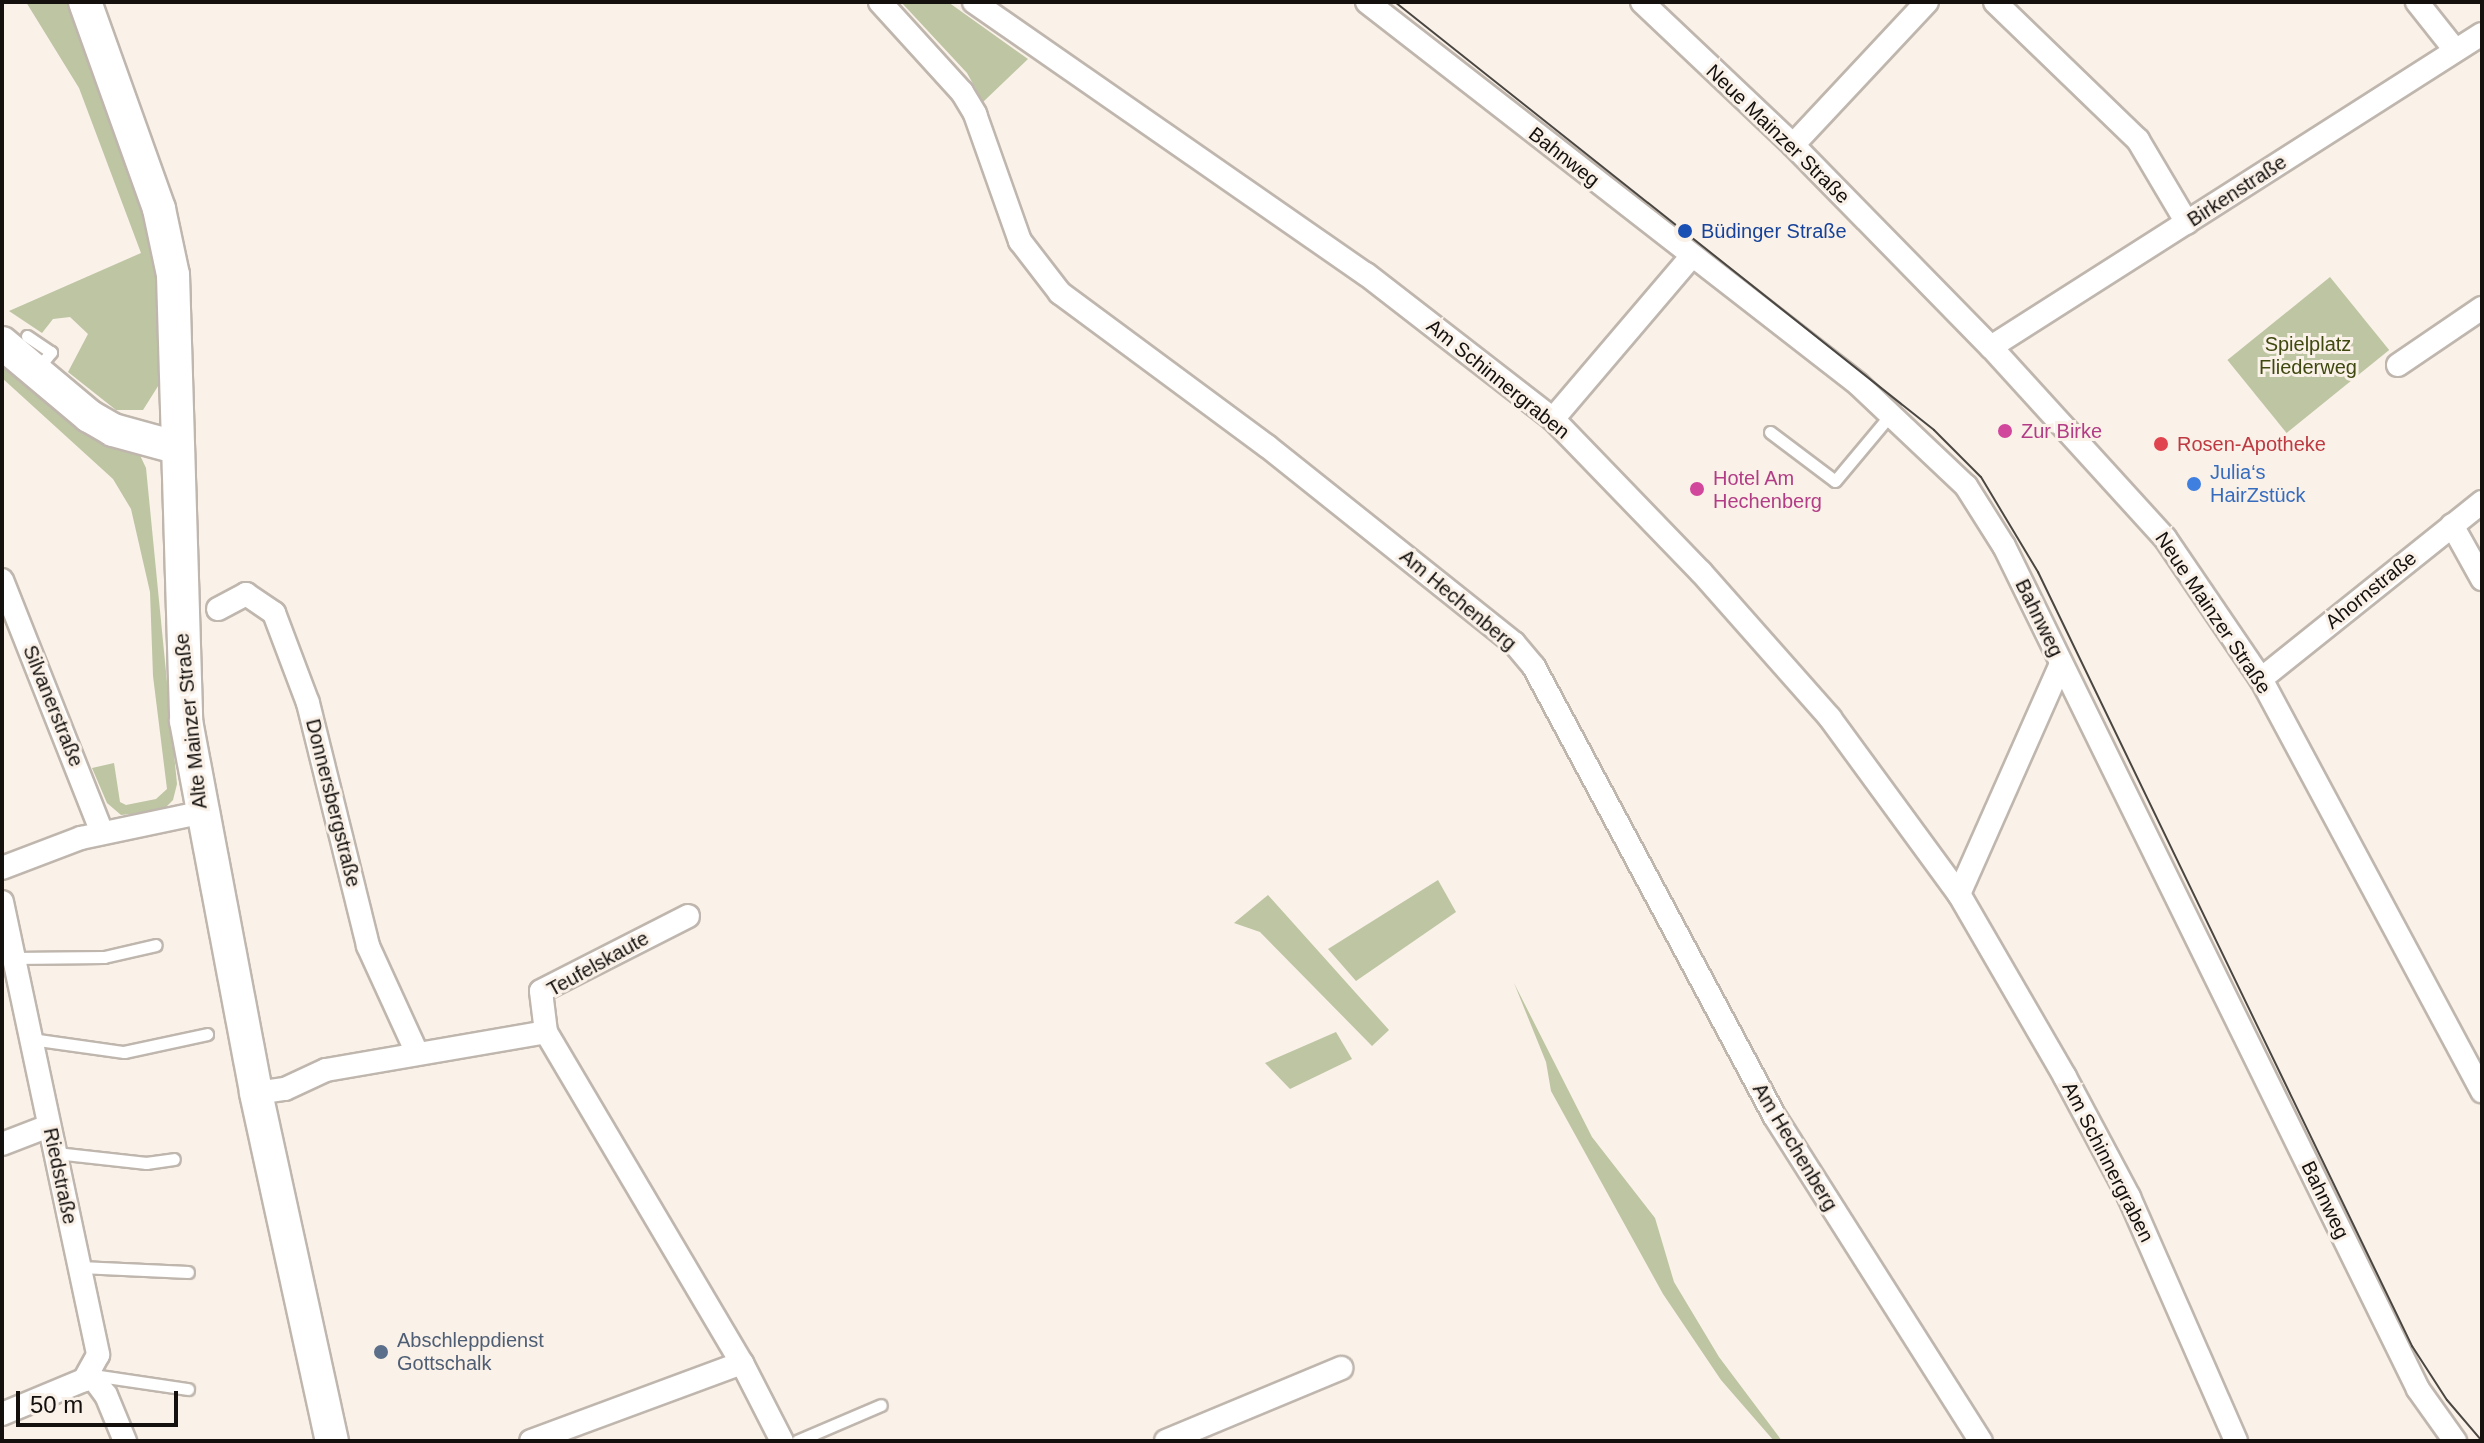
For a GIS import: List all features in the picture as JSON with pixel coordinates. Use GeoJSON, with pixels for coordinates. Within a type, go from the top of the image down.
{"type":"FeatureCollection","features":[{"type":"Feature","properties":{"kind":"street","name":"Alte Mainzer Straße"},"geometry":{"type":"LineString","coordinates":[[85,2],[159,209],[173,275],[175,447],[186,721],[200,813],[256,1093],[332,1441]]}},
{"type":"Feature","properties":{"kind":"street","name":"Am Hechenberg"},"geometry":{"type":"LineString","coordinates":[[880,2],[962,92],[975,114],[1020,241],[1060,293],[1267,446],[1514,643],[1534,667],[1775,1117],[1981,1441]]}},
{"type":"Feature","properties":{"kind":"street","name":"Am Schinnergraben"},"geometry":{"type":"LineString","coordinates":[[974,2],[1366,274],[1553,419],[1701,572],[1830,718],[1959,894],[2129,1197],[2236,1441]]}},
{"type":"Feature","properties":{"kind":"street","name":"Bahnweg"},"geometry":{"type":"LineString","coordinates":[[1367,2],[1891,414],[1952,470],[1990,519],[2418,1389],[2455,1441]]}},
{"type":"Feature","properties":{"kind":"street","name":"Neue Mainzer Straße"},"geometry":{"type":"LineString","coordinates":[[1642,2],[1793,145],[1991,347],[2165,538],[2261,679],[2480,1085]]}},
{"type":"Feature","properties":{"kind":"street"},"geometry":{"type":"LineString","coordinates":[[1793,145],[1927,2]]}},
{"type":"Feature","properties":{"kind":"street"},"geometry":{"type":"LineString","coordinates":[[1995,2],[2138,140],[2187,223]]}},
{"type":"Feature","properties":{"kind":"street"},"geometry":{"type":"LineString","coordinates":[[2417,2],[2455,50]]}},
{"type":"Feature","properties":{"kind":"street","name":"Birkenstraße"},"geometry":{"type":"LineString","coordinates":[[1991,347],[2482,34]]}},
{"type":"Feature","properties":{"kind":"street"},"geometry":{"type":"LineString","coordinates":[[1553,419],[1691,257]]}},
{"type":"Feature","properties":{"kind":"street"},"geometry":{"type":"LineString","coordinates":[[2398,365],[2482,308]]}},
{"type":"Feature","properties":{"kind":"street"},"geometry":{"type":"LineString","coordinates":[[15,340],[35,372],[113,430],[175,447]]}},
{"type":"Feature","properties":{"kind":"street","name":"Ahornstraße"},"geometry":{"type":"LineString","coordinates":[[2261,679],[2482,502]]}},
{"type":"Feature","properties":{"kind":"street"},"geometry":{"type":"LineString","coordinates":[[2452,525],[2482,579]]}},
{"type":"Feature","properties":{"kind":"street","name":"Silvanerstraße"},"geometry":{"type":"LineString","coordinates":[[2,580],[102,833]]}},
{"type":"Feature","properties":{"kind":"street","name":"Donnersbergstraße"},"geometry":{"type":"LineString","coordinates":[[218,609],[246,594],[274,613],[308,703],[368,946],[417,1053]]}},
{"type":"Feature","properties":{"kind":"street"},"geometry":{"type":"LineString","coordinates":[[1959,894],[2061,664]]}},
{"type":"Feature","properties":{"kind":"street"},"geometry":{"type":"LineString","coordinates":[[2,868],[102,833],[200,813]]}},
{"type":"Feature","properties":{"kind":"street","name":"Riedstraße"},"geometry":{"type":"LineString","coordinates":[[2,902],[97,1344],[90,1374]]}},
{"type":"Feature","properties":{"kind":"street","name":"Teufelskaute"},"geometry":{"type":"LineString","coordinates":[[546,1032],[541,991],[688,916]]}},
{"type":"Feature","properties":{"kind":"street"},"geometry":{"type":"LineString","coordinates":[[256,1093],[285,1089],[326,1070],[546,1032],[742,1363],[782,1441]]}},
{"type":"Feature","properties":{"kind":"street"},"geometry":{"type":"LineString","coordinates":[[2,1144],[49,1126]]}},
{"type":"Feature","properties":{"kind":"street"},"geometry":{"type":"LineString","coordinates":[[531,1441],[742,1363]]}},
{"type":"Feature","properties":{"kind":"street"},"geometry":{"type":"LineString","coordinates":[[1166,1441],[1341,1368]]}},
{"type":"Feature","properties":{"kind":"street"},"geometry":{"type":"LineString","coordinates":[[2,1414],[90,1374],[106,1395],[125,1441]]}},
{"type":"Feature","properties":{"kind":"lane"},"geometry":{"type":"LineString","coordinates":[[1770,432],[1835,481],[1891,414]]}},
{"type":"Feature","properties":{"kind":"lane"},"geometry":{"type":"LineString","coordinates":[[14,958],[104,957],[156,945]]}},
{"type":"Feature","properties":{"kind":"lane"},"geometry":{"type":"LineString","coordinates":[[31,1039],[124,1052],[207,1034]]}},
{"type":"Feature","properties":{"kind":"lane"},"geometry":{"type":"LineString","coordinates":[[56,1153],[146,1163],[174,1159]]}},
{"type":"Feature","properties":{"kind":"lane"},"geometry":{"type":"LineString","coordinates":[[80,1267],[188,1272]]}},
{"type":"Feature","properties":{"kind":"lane"},"geometry":{"type":"LineString","coordinates":[[90,1374],[188,1389]]}},
{"type":"Feature","properties":{"kind":"lane"},"geometry":{"type":"LineString","coordinates":[[797,1441],[881,1405]]}},
{"type":"Feature","properties":{"kind":"green space"},"geometry":{"type":"Polygon","coordinates":[[[26,2],[69,2],[159,247],[160,383],[143,410],[116,410],[68,372],[88,334],[70,317],[53,319],[42,333],[9,311],[141,253],[79,88],[26,2]]]}},
{"type":"Feature","properties":{"kind":"green space"},"geometry":{"type":"Polygon","coordinates":[[[901,2],[948,2],[1028,59],[983,102],[967,73],[901,2]]]}},
{"type":"Feature","properties":{"kind":"green space","name":"Spielplatz Fliederweg"},"geometry":{"type":"Polygon","coordinates":[[[2330,277],[2389,350],[2287,433],[2227,360],[2330,277]]]}},
{"type":"Feature","properties":{"kind":"green space"},"geometry":{"type":"Polygon","coordinates":[[[2,358],[138,451],[146,468],[177,784],[173,800],[162,811],[121,815],[107,803],[92,768],[114,763],[120,802],[126,805],[156,799],[167,789],[153,676],[150,592],[131,509],[113,479],[2,378],[2,358]]]}},
{"type":"Feature","properties":{"kind":"green space"},"geometry":{"type":"Polygon","coordinates":[[[1438,880],[1456,912],[1356,981],[1328,949],[1438,880]]]}},
{"type":"Feature","properties":{"kind":"green space"},"geometry":{"type":"Polygon","coordinates":[[[1268,895],[1389,1030],[1372,1046],[1260,932],[1234,923],[1268,895]]]}},
{"type":"Feature","properties":{"kind":"green space"},"geometry":{"type":"Polygon","coordinates":[[[1514,983],[1592,1137],[1655,1218],[1674,1282],[1719,1357],[1782,1441],[1774,1441],[1721,1380],[1663,1294],[1551,1091],[1546,1062],[1514,983]]]}},
{"type":"Feature","properties":{"kind":"green space"},"geometry":{"type":"Polygon","coordinates":[[[1336,1032],[1352,1059],[1290,1089],[1265,1063],[1336,1032]]]}},
{"type":"Feature","properties":{"kind":"tram line"},"geometry":{"type":"LineString","coordinates":[[1395,2],[1934,430],[1981,477],[2038,572],[2412,1346],[2447,1400],[2482,1441]]}},
{"type":"Feature","properties":{"kind":"place","name":"Büdinger Straße"},"geometry":{"type":"Point","coordinates":[1685,231]}},
{"type":"Feature","properties":{"kind":"place","name":"Zur Birke"},"geometry":{"type":"Point","coordinates":[2005,431]}},
{"type":"Feature","properties":{"kind":"place","name":"Rosen-Apotheke"},"geometry":{"type":"Point","coordinates":[2161,444]}},
{"type":"Feature","properties":{"kind":"place","name":"Julia‘s HairZstück"},"geometry":{"type":"Point","coordinates":[2194,484]}},
{"type":"Feature","properties":{"kind":"place","name":"Hotel Am Hechenberg"},"geometry":{"type":"Point","coordinates":[1697,489]}},
{"type":"Feature","properties":{"kind":"place","name":"Abschleppdienst Gottschalk"},"geometry":{"type":"Point","coordinates":[381,1352]}}]}
